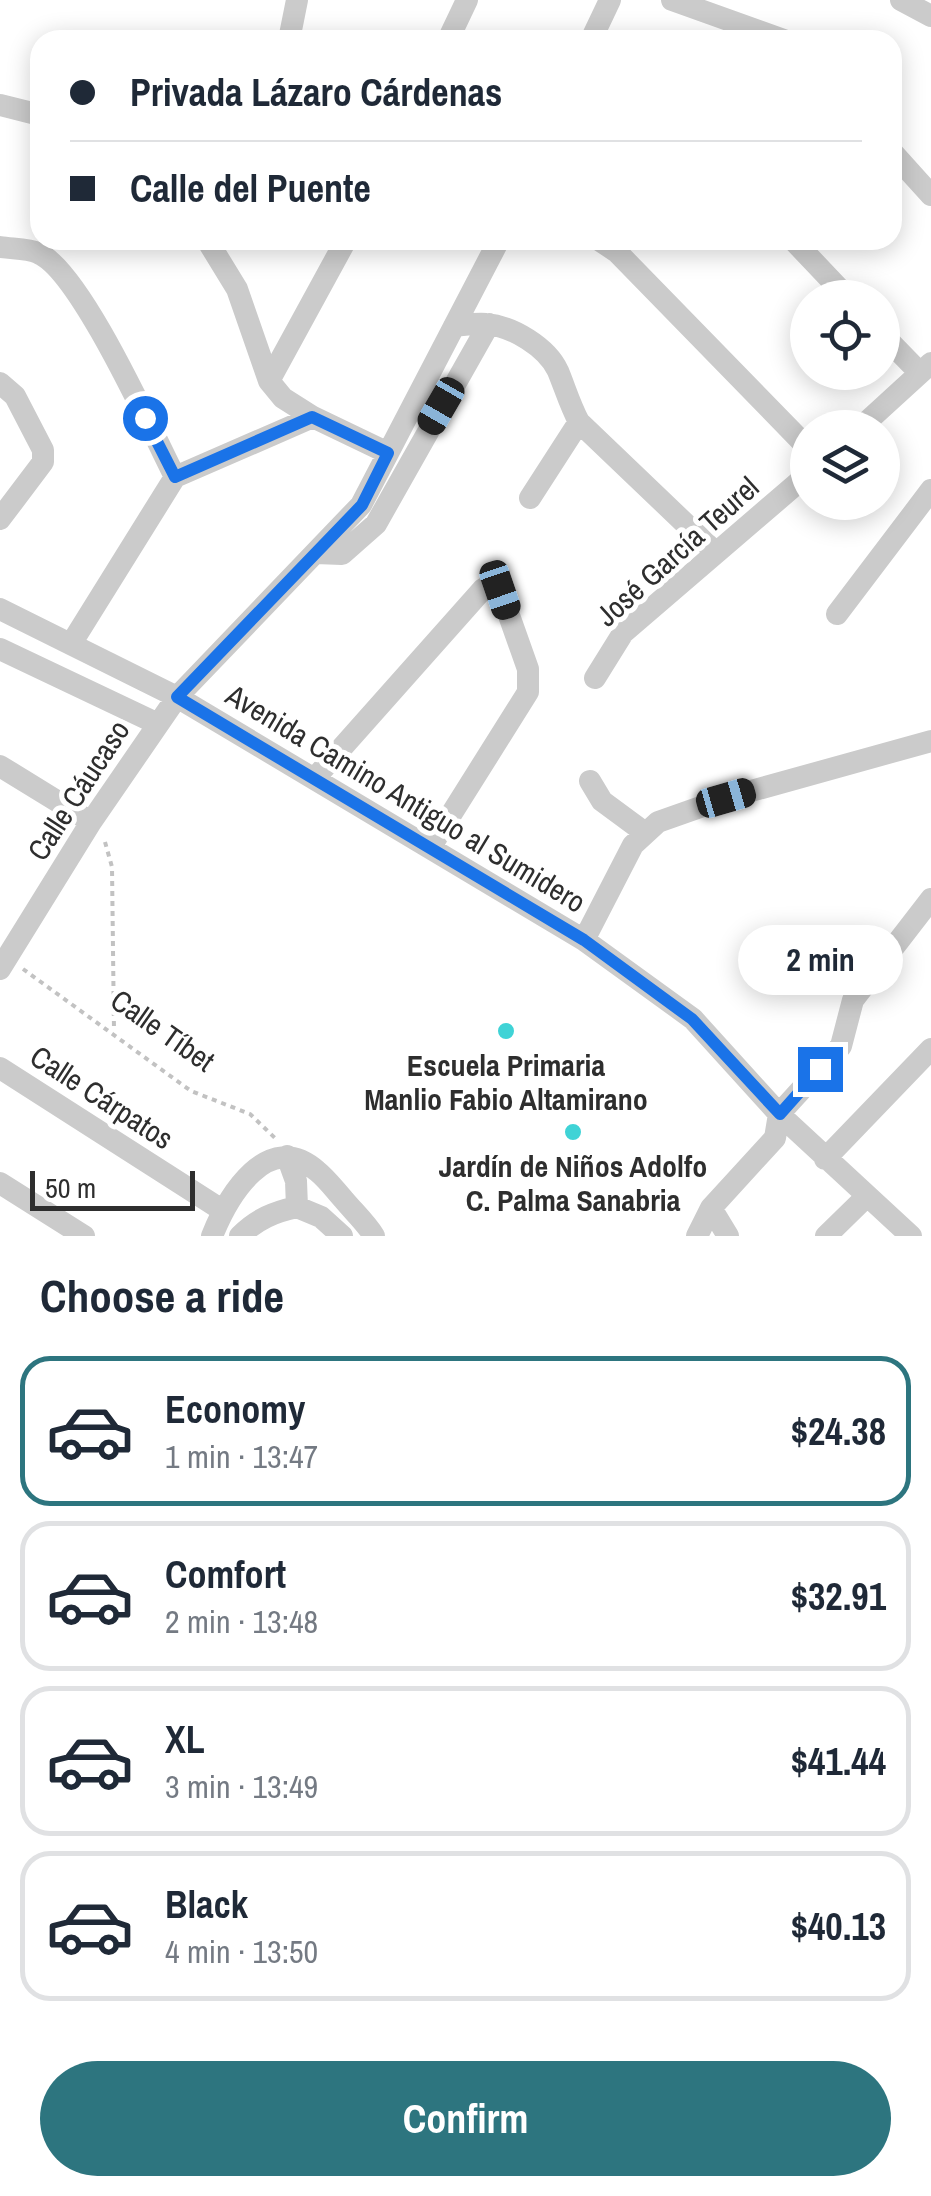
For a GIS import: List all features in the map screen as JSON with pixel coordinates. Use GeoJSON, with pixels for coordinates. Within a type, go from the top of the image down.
{"type":"FeatureCollection","features":[{"type":"Feature","properties":{"kind":"street"},"geometry":{"type":"LineString","coordinates":[[291,30],[297,0]]}},
{"type":"Feature","properties":{"kind":"street"},"geometry":{"type":"LineString","coordinates":[[453,30],[467,0]]}},
{"type":"Feature","properties":{"kind":"street"},"geometry":{"type":"LineString","coordinates":[[596,30],[610,0]]}},
{"type":"Feature","properties":{"kind":"street"},"geometry":{"type":"LineString","coordinates":[[672,0],[756,30]]}},
{"type":"Feature","properties":{"kind":"street"},"geometry":{"type":"LineString","coordinates":[[902,0],[929,11]]}},
{"type":"Feature","properties":{"kind":"street"},"geometry":{"type":"LineString","coordinates":[[902,163],[930,192]]}},
{"type":"Feature","properties":{"kind":"street"},"geometry":{"type":"LineString","coordinates":[[0,247],[38,252],[56,264],[101,329],[175,477]]}},
{"type":"Feature","properties":{"kind":"street"},"geometry":{"type":"LineString","coordinates":[[213,250],[237,289],[270,382],[283,398],[312,417],[388,453]]}},
{"type":"Feature","properties":{"kind":"street"},"geometry":{"type":"LineString","coordinates":[[270,382],[341,250]]}},
{"type":"Feature","properties":{"kind":"street","name":"Calle Cáucaso"},"geometry":{"type":"LineString","coordinates":[[4,963],[91,822],[177,697],[362,505],[493,250]]}},
{"type":"Feature","properties":{"kind":"street"},"geometry":{"type":"LineString","coordinates":[[614,250],[790,430]]}},
{"type":"Feature","properties":{"kind":"street"},"geometry":{"type":"LineString","coordinates":[[802,250],[831,280]]}},
{"type":"Feature","properties":{"kind":"street"},"geometry":{"type":"LineString","coordinates":[[454,326],[489,324],[515,333],[542,350],[557,368],[579,422],[715,552]]}},
{"type":"Feature","properties":{"kind":"street"},"geometry":{"type":"LineString","coordinates":[[316,553],[342,554],[376,524],[489,324]]}},
{"type":"Feature","properties":{"kind":"street"},"geometry":{"type":"LineString","coordinates":[[880,410],[926,368],[900,348]]}},
{"type":"Feature","properties":{"kind":"street"},"geometry":{"type":"LineString","coordinates":[[0,384],[15,396],[43,450],[43,462],[0,519]]}},
{"type":"Feature","properties":{"kind":"street"},"geometry":{"type":"LineString","coordinates":[[71,644],[175,477],[312,417]]}},
{"type":"Feature","properties":{"kind":"street"},"geometry":{"type":"LineString","coordinates":[[530,498],[579,422]]}},
{"type":"Feature","properties":{"kind":"street","name":"José García Teurel"},"geometry":{"type":"LineString","coordinates":[[595,678],[623,633],[790,489]]}},
{"type":"Feature","properties":{"kind":"street"},"geometry":{"type":"LineString","coordinates":[[837,614],[931,490]]}},
{"type":"Feature","properties":{"kind":"street"},"geometry":{"type":"LineString","coordinates":[[315,778],[483,588],[492,584],[500,590],[528,669],[528,692],[430,848]]}},
{"type":"Feature","properties":{"kind":"street","name":"Avenida Camino Antiguo al Sumidero"},"geometry":{"type":"LineString","coordinates":[[0,608],[177,697],[584,940],[692,1019],[825,1159],[910,1236]]}},
{"type":"Feature","properties":{"kind":"street"},"geometry":{"type":"LineString","coordinates":[[0,648],[158,724]]}},
{"type":"Feature","properties":{"kind":"street"},"geometry":{"type":"LineString","coordinates":[[584,940],[633,845],[658,822],[726,798],[931,742]]}},
{"type":"Feature","properties":{"kind":"street"},"geometry":{"type":"LineString","coordinates":[[0,766],[91,822]]}},
{"type":"Feature","properties":{"kind":"street"},"geometry":{"type":"LineString","coordinates":[[590,781],[602,801],[644,832]]}},
{"type":"Feature","properties":{"kind":"street"},"geometry":{"type":"LineString","coordinates":[[697,1236],[711,1208],[774,1138],[780,1114],[841,1046],[853,1000],[931,898]]}},
{"type":"Feature","properties":{"kind":"street"},"geometry":{"type":"LineString","coordinates":[[825,1159],[931,1049]]}},
{"type":"Feature","properties":{"kind":"street","name":"Calle Cárpatos"},"geometry":{"type":"LineString","coordinates":[[0,1068],[222,1210]]}},
{"type":"Feature","properties":{"kind":"street"},"geometry":{"type":"LineString","coordinates":[[287,1156],[296,1181],[297,1207]]}},
{"type":"Feature","properties":{"kind":"street"},"geometry":{"type":"LineString","coordinates":[[212,1236],[222,1210],[258,1166],[271,1158],[287,1156],[315,1168],[374,1236]]}},
{"type":"Feature","properties":{"kind":"street"},"geometry":{"type":"LineString","coordinates":[[0,1183],[84,1236]]}},
{"type":"Feature","properties":{"kind":"street"},"geometry":{"type":"LineString","coordinates":[[826,1236],[868,1196]]}},
{"type":"Feature","properties":{"kind":"street"},"geometry":{"type":"LineString","coordinates":[[240,1236],[272,1212],[297,1207],[321,1217],[342,1236]]}},
{"type":"Feature","properties":{"kind":"street"},"geometry":{"type":"LineString","coordinates":[[711,1208],[728,1236]]}},
{"type":"Feature","properties":{"kind":"path"},"geometry":{"type":"LineString","coordinates":[[91,822],[105,841],[112,867],[114,1034]]}},
{"type":"Feature","properties":{"kind":"path","name":"Calle Tíbet"},"geometry":{"type":"LineString","coordinates":[[4,963],[114,1034],[192,1091],[250,1114],[273,1134],[287,1156]]}},
{"type":"Feature","properties":{"kind":"place","name":"Escuela Primaria Manlio Fabio Altamirano"},"geometry":{"type":"Point","coordinates":[506,1031]}},
{"type":"Feature","properties":{"kind":"place","name":"Jardín de Niños Adolfo C. Palma Sanabria"},"geometry":{"type":"Point","coordinates":[573,1132]}},
{"type":"Feature","properties":{"kind":"route"},"geometry":{"type":"LineString","coordinates":[[145,418],[175,477],[312,417],[388,453],[362,505],[177,697],[584,940],[692,1019],[780,1114],[820,1069]]}}]}
